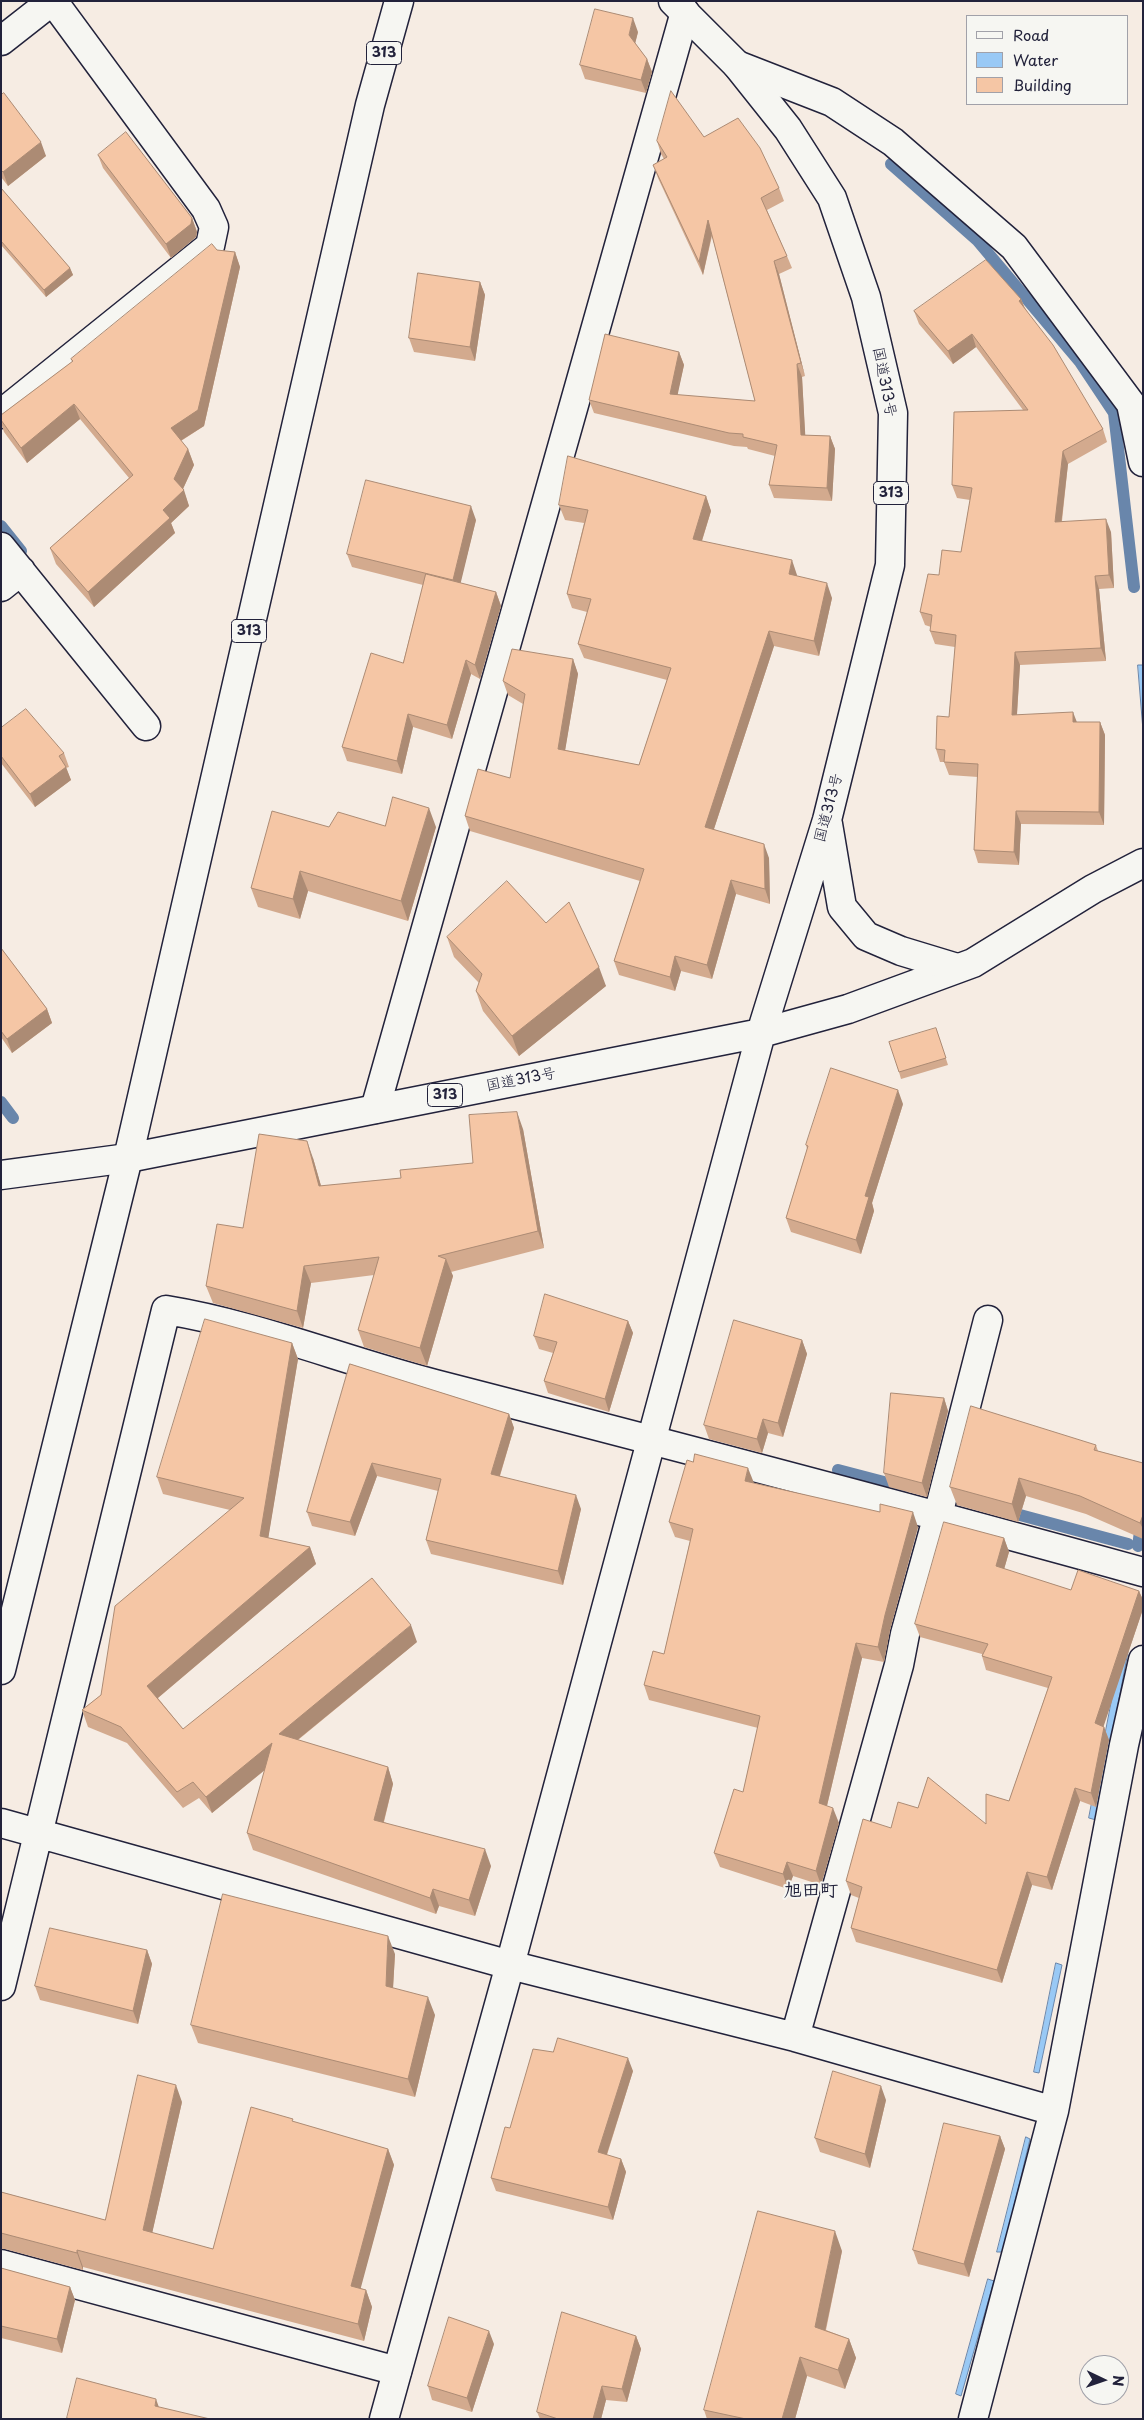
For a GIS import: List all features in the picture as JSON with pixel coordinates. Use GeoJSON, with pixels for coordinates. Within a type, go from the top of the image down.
{"type":"FeatureCollection","features":[{"type":"Feature","properties":{"kind":"main road"},"geometry":{"type":"LineString","coordinates":[[1,41],[53,1],[206,208],[214,227],[210,246],[1,414]]}},
{"type":"Feature","properties":{"kind":"main road","name":"313"},"geometry":{"type":"LineString","coordinates":[[128,1158],[370,105],[399,1]]}},
{"type":"Feature","properties":{"kind":"main road"},"geometry":{"type":"LineString","coordinates":[[375,1109],[679,7]]}},
{"type":"Feature","properties":{"kind":"main road","name":"国道313号"},"geometry":{"type":"LineString","coordinates":[[1,1175],[128,1158],[761,1033],[827,820],[890,565],[893,413],[866,298],[832,198],[788,129],[737,65],[679,7]]}},
{"type":"Feature","properties":{"kind":"main road"},"geometry":{"type":"LineString","coordinates":[[737,65],[832,102],[892,142],[1014,247],[1131,404],[1143,462]]}},
{"type":"Feature","properties":{"kind":"main road"},"geometry":{"type":"LineString","coordinates":[[1,547],[11,579],[146,726]]}},
{"type":"Feature","properties":{"kind":"main road"},"geometry":{"type":"LineString","coordinates":[[827,820],[842,907],[866,936],[901,951],[957,968]]}},
{"type":"Feature","properties":{"kind":"main road"},"geometry":{"type":"LineString","coordinates":[[384,2419],[510,1965],[761,1033],[848,1009],[973,963],[1093,889],[1143,862]]}},
{"type":"Feature","properties":{"kind":"main road"},"geometry":{"type":"LineString","coordinates":[[1,1670],[128,1158]]}},
{"type":"Feature","properties":{"kind":"main road"},"geometry":{"type":"LineString","coordinates":[[1,1986],[166,1310],[210,1317],[422,1381],[938,1515],[1143,1572]]}},
{"type":"Feature","properties":{"kind":"main road"},"geometry":{"type":"LineString","coordinates":[[795,2037],[896,1675],[904,1634],[938,1515],[988,1320]]}},
{"type":"Feature","properties":{"kind":"main road"},"geometry":{"type":"LineString","coordinates":[[973,2419],[1054,2111],[1124,1746],[1143,1660]]}},
{"type":"Feature","properties":{"kind":"main road"},"geometry":{"type":"LineString","coordinates":[[1,1824],[510,1965],[795,2037],[1054,2111]]}},
{"type":"Feature","properties":{"kind":"main road"},"geometry":{"type":"LineString","coordinates":[[1,2264],[397,2371]]}},
{"type":"Feature","properties":{"kind":"water"},"geometry":{"type":"Polygon","coordinates":[[[1138,665],[1143,665],[1143,730],[1138,665]]]}},
{"type":"Feature","properties":{"kind":"water"},"geometry":{"type":"Polygon","coordinates":[[[1132,1597],[1138,1599],[1096,1820],[1089,1818],[1132,1597]]]}},
{"type":"Feature","properties":{"kind":"water"},"geometry":{"type":"Polygon","coordinates":[[[1056,1963],[1062,1965],[1039,2073],[1034,2072],[1056,1963]]]}},
{"type":"Feature","properties":{"kind":"water"},"geometry":{"type":"Polygon","coordinates":[[[1026,2137],[1030,2139],[1003,2252],[997,2252],[1026,2137]]]}},
{"type":"Feature","properties":{"kind":"water"},"geometry":{"type":"Polygon","coordinates":[[[988,2279],[994,2281],[961,2396],[956,2394],[988,2279]]]}},
{"type":"Feature","properties":{"kind":"building"},"geometry":{"type":"Polygon","coordinates":[[[595,9],[633,18],[629,35],[647,59],[641,80],[580,65],[595,9]]]}},
{"type":"Feature","properties":{"kind":"building"},"geometry":{"type":"Polygon","coordinates":[[[671,91],[704,137],[738,118],[760,148],[779,188],[761,198],[787,256],[774,261],[801,363],[797,364],[801,435],[830,436],[827,488],[769,485],[777,445],[743,437],[743,434],[729,433],[589,400],[605,334],[679,352],[670,394],[755,401],[708,220],[699,262],[653,165],[667,157],[657,141],[671,91]]]}},
{"type":"Feature","properties":{"kind":"building"},"geometry":{"type":"Polygon","coordinates":[[[4,93],[41,142],[3,172],[1,170],[1,95],[4,93]]]}},
{"type":"Feature","properties":{"kind":"building"},"geometry":{"type":"Polygon","coordinates":[[[126,132],[192,218],[191,224],[166,244],[98,155],[126,132]]]}},
{"type":"Feature","properties":{"kind":"building"},"geometry":{"type":"Polygon","coordinates":[[[1,188],[70,268],[44,290],[1,241],[1,188]]]}},
{"type":"Feature","properties":{"kind":"building"},"geometry":{"type":"Polygon","coordinates":[[[212,244],[217,250],[235,252],[198,410],[171,428],[188,449],[174,479],[184,490],[163,510],[170,518],[88,592],[50,548],[133,475],[74,404],[21,448],[1,420],[1,415],[73,361],[71,359],[212,244]]]}},
{"type":"Feature","properties":{"kind":"building"},"geometry":{"type":"Polygon","coordinates":[[[986,260],[1021,299],[1019,301],[1053,345],[1103,429],[1063,451],[1055,522],[1106,519],[1109,575],[1095,576],[1101,648],[1015,652],[1012,715],[1073,712],[1073,722],[1100,722],[1099,812],[1016,811],[1014,852],[974,850],[978,764],[944,762],[945,750],[936,749],[937,716],[949,717],[956,635],[930,631],[932,615],[920,612],[928,574],[939,575],[942,550],[961,552],[972,488],[952,485],[954,412],[1028,410],[972,334],[948,351],[914,311],[986,260]]]}},
{"type":"Feature","properties":{"kind":"building"},"geometry":{"type":"Polygon","coordinates":[[[418,273],[480,282],[470,347],[409,338],[418,273]]]}},
{"type":"Feature","properties":{"kind":"building"},"geometry":{"type":"Polygon","coordinates":[[[568,456],[706,496],[693,539],[792,560],[789,574],[827,583],[814,641],[769,631],[705,827],[764,844],[765,889],[731,880],[707,965],[675,956],[670,977],[614,961],[644,869],[465,816],[478,769],[510,778],[525,694],[503,681],[512,649],[573,659],[558,749],[639,765],[671,668],[578,644],[591,599],[567,594],[588,510],[559,505],[568,456]]]}},
{"type":"Feature","properties":{"kind":"building"},"geometry":{"type":"Polygon","coordinates":[[[366,480],[471,506],[453,580],[347,554],[366,480]]]}},
{"type":"Feature","properties":{"kind":"building"},"geometry":{"type":"Polygon","coordinates":[[[426,574],[496,592],[475,665],[466,660],[447,725],[408,714],[397,761],[342,747],[371,653],[403,663],[426,574]]]}},
{"type":"Feature","properties":{"kind":"building"},"geometry":{"type":"Polygon","coordinates":[[[26,709],[64,753],[59,756],[66,767],[30,794],[1,756],[1,728],[26,709]]]}},
{"type":"Feature","properties":{"kind":"building"},"geometry":{"type":"Polygon","coordinates":[[[393,797],[429,808],[401,901],[300,871],[293,899],[251,888],[272,811],[329,827],[338,812],[385,826],[393,797]]]}},
{"type":"Feature","properties":{"kind":"building"},"geometry":{"type":"Polygon","coordinates":[[[507,881],[546,923],[569,902],[599,967],[512,1036],[476,991],[482,974],[447,937],[507,881]]]}},
{"type":"Feature","properties":{"kind":"building"},"geometry":{"type":"Polygon","coordinates":[[[1,948],[47,1009],[7,1039],[1,1031],[1,948]]]}},
{"type":"Feature","properties":{"kind":"building"},"geometry":{"type":"Polygon","coordinates":[[[936,1028],[946,1058],[899,1072],[889,1042],[936,1028]]]}},
{"type":"Feature","properties":{"kind":"building"},"geometry":{"type":"Polygon","coordinates":[[[831,1068],[898,1090],[865,1196],[869,1197],[856,1240],[786,1218],[808,1146],[806,1145],[831,1068]]]}},
{"type":"Feature","properties":{"kind":"building"},"geometry":{"type":"Polygon","coordinates":[[[517,1112],[538,1231],[438,1256],[446,1259],[420,1348],[358,1330],[379,1257],[304,1266],[297,1311],[206,1286],[217,1224],[243,1228],[259,1134],[307,1141],[319,1186],[401,1178],[400,1170],[473,1163],[469,1115],[517,1112]]]}},
{"type":"Feature","properties":{"kind":"building"},"geometry":{"type":"Polygon","coordinates":[[[545,1294],[628,1321],[605,1399],[544,1381],[557,1342],[534,1336],[545,1294]]]}},
{"type":"Feature","properties":{"kind":"building"},"geometry":{"type":"Polygon","coordinates":[[[205,1319],[292,1343],[260,1536],[310,1547],[147,1686],[183,1729],[372,1578],[411,1625],[279,1734],[388,1767],[374,1820],[485,1849],[469,1900],[433,1889],[430,1898],[247,1833],[272,1743],[206,1797],[193,1782],[177,1792],[121,1727],[82,1710],[101,1695],[115,1606],[244,1498],[157,1477],[205,1319]]]}},
{"type":"Feature","properties":{"kind":"building"},"geometry":{"type":"Polygon","coordinates":[[[734,1320],[802,1340],[778,1423],[763,1419],[757,1439],[704,1425],[734,1320]]]}},
{"type":"Feature","properties":{"kind":"building"},"geometry":{"type":"Polygon","coordinates":[[[350,1364],[509,1414],[491,1474],[576,1495],[558,1571],[426,1540],[441,1479],[372,1463],[350,1522],[307,1512],[350,1364]]]}},
{"type":"Feature","properties":{"kind":"building"},"geometry":{"type":"Polygon","coordinates":[[[891,1393],[944,1398],[922,1483],[884,1473],[891,1393]]]}},
{"type":"Feature","properties":{"kind":"building"},"geometry":{"type":"Polygon","coordinates":[[[971,1406],[1096,1445],[1094,1450],[1143,1463],[1143,1515],[1140,1523],[1080,1496],[1019,1478],[1012,1504],[950,1487],[971,1406]]]}},
{"type":"Feature","properties":{"kind":"building"},"geometry":{"type":"Polygon","coordinates":[[[695,1454],[748,1468],[745,1481],[880,1512],[880,1504],[913,1512],[878,1647],[856,1643],[819,1803],[833,1808],[816,1871],[787,1862],[783,1874],[714,1853],[734,1789],[743,1792],[760,1716],[644,1685],[653,1651],[664,1654],[693,1529],[669,1522],[687,1460],[693,1462],[695,1454]]]}},
{"type":"Feature","properties":{"kind":"building"},"geometry":{"type":"Polygon","coordinates":[[[944,1522],[1004,1538],[996,1566],[1071,1590],[1078,1570],[1139,1591],[1095,1723],[1104,1727],[1091,1793],[1075,1788],[1047,1877],[1027,1872],[997,1970],[851,1928],[862,1887],[846,1881],[863,1819],[891,1828],[898,1802],[918,1808],[928,1777],[986,1824],[986,1794],[1009,1801],[1052,1677],[982,1656],[988,1644],[915,1624],[944,1522]]]}},
{"type":"Feature","properties":{"kind":"building"},"geometry":{"type":"Polygon","coordinates":[[[223,1894],[388,1936],[386,1986],[428,1997],[408,2079],[191,2025],[223,1894]]]}},
{"type":"Feature","properties":{"kind":"building"},"geometry":{"type":"Polygon","coordinates":[[[50,1928],[147,1950],[133,2011],[35,1986],[50,1928]]]}},
{"type":"Feature","properties":{"kind":"building"},"geometry":{"type":"Polygon","coordinates":[[[558,2038],[628,2058],[598,2152],[621,2159],[608,2207],[491,2178],[505,2127],[510,2128],[533,2049],[553,2052],[558,2038]]]}},
{"type":"Feature","properties":{"kind":"building"},"geometry":{"type":"Polygon","coordinates":[[[833,2071],[881,2086],[865,2154],[815,2138],[833,2071]]]}},
{"type":"Feature","properties":{"kind":"building"},"geometry":{"type":"Polygon","coordinates":[[[138,2075],[176,2085],[143,2230],[213,2249],[251,2107],[388,2149],[351,2286],[366,2290],[358,2324],[77,2250],[77,2253],[1,2233],[1,2192],[105,2220],[138,2075]]]}},
{"type":"Feature","properties":{"kind":"building"},"geometry":{"type":"Polygon","coordinates":[[[944,2123],[1000,2136],[964,2264],[913,2250],[944,2123]]]}},
{"type":"Feature","properties":{"kind":"building"},"geometry":{"type":"Polygon","coordinates":[[[758,2211],[835,2231],[815,2327],[849,2339],[838,2370],[800,2357],[782,2419],[746,2419],[704,2410],[758,2211]]]}},
{"type":"Feature","properties":{"kind":"building"},"geometry":{"type":"Polygon","coordinates":[[[1,2268],[70,2287],[57,2339],[1,2326],[1,2268]]]}},
{"type":"Feature","properties":{"kind":"building"},"geometry":{"type":"Polygon","coordinates":[[[562,2312],[636,2336],[622,2389],[602,2386],[593,2419],[558,2419],[537,2412],[562,2312]]]}},
{"type":"Feature","properties":{"kind":"building"},"geometry":{"type":"Polygon","coordinates":[[[449,2317],[489,2331],[467,2398],[428,2386],[449,2317]]]}},
{"type":"Feature","properties":{"kind":"building"},"geometry":{"type":"Polygon","coordinates":[[[77,2378],[156,2399],[155,2406],[210,2419],[70,2419],[67,2418],[77,2378]]]}},
{"type":"Feature","properties":{"kind":"waterway"},"geometry":{"type":"LineString","coordinates":[[891,164],[977,240],[1080,362],[1114,413],[1134,587]]}},
{"type":"Feature","properties":{"kind":"waterway"},"geometry":{"type":"LineString","coordinates":[[1,526],[21,551]]}},
{"type":"Feature","properties":{"kind":"waterway"},"geometry":{"type":"LineString","coordinates":[[1,1102],[13,1118]]}},
{"type":"Feature","properties":{"kind":"waterway"},"geometry":{"type":"LineString","coordinates":[[838,1470],[903,1487]]}},
{"type":"Feature","properties":{"kind":"waterway"},"geometry":{"type":"LineString","coordinates":[[1138,1546],[1143,1510]]}},
{"type":"Feature","properties":{"kind":"waterway"},"geometry":{"type":"LineString","coordinates":[[1005,1511],[1128,1544]]}},
{"type":"Feature","properties":{"kind":"district","name":"旭田町"},"geometry":{"type":"Point","coordinates":[811,1891]}}]}
